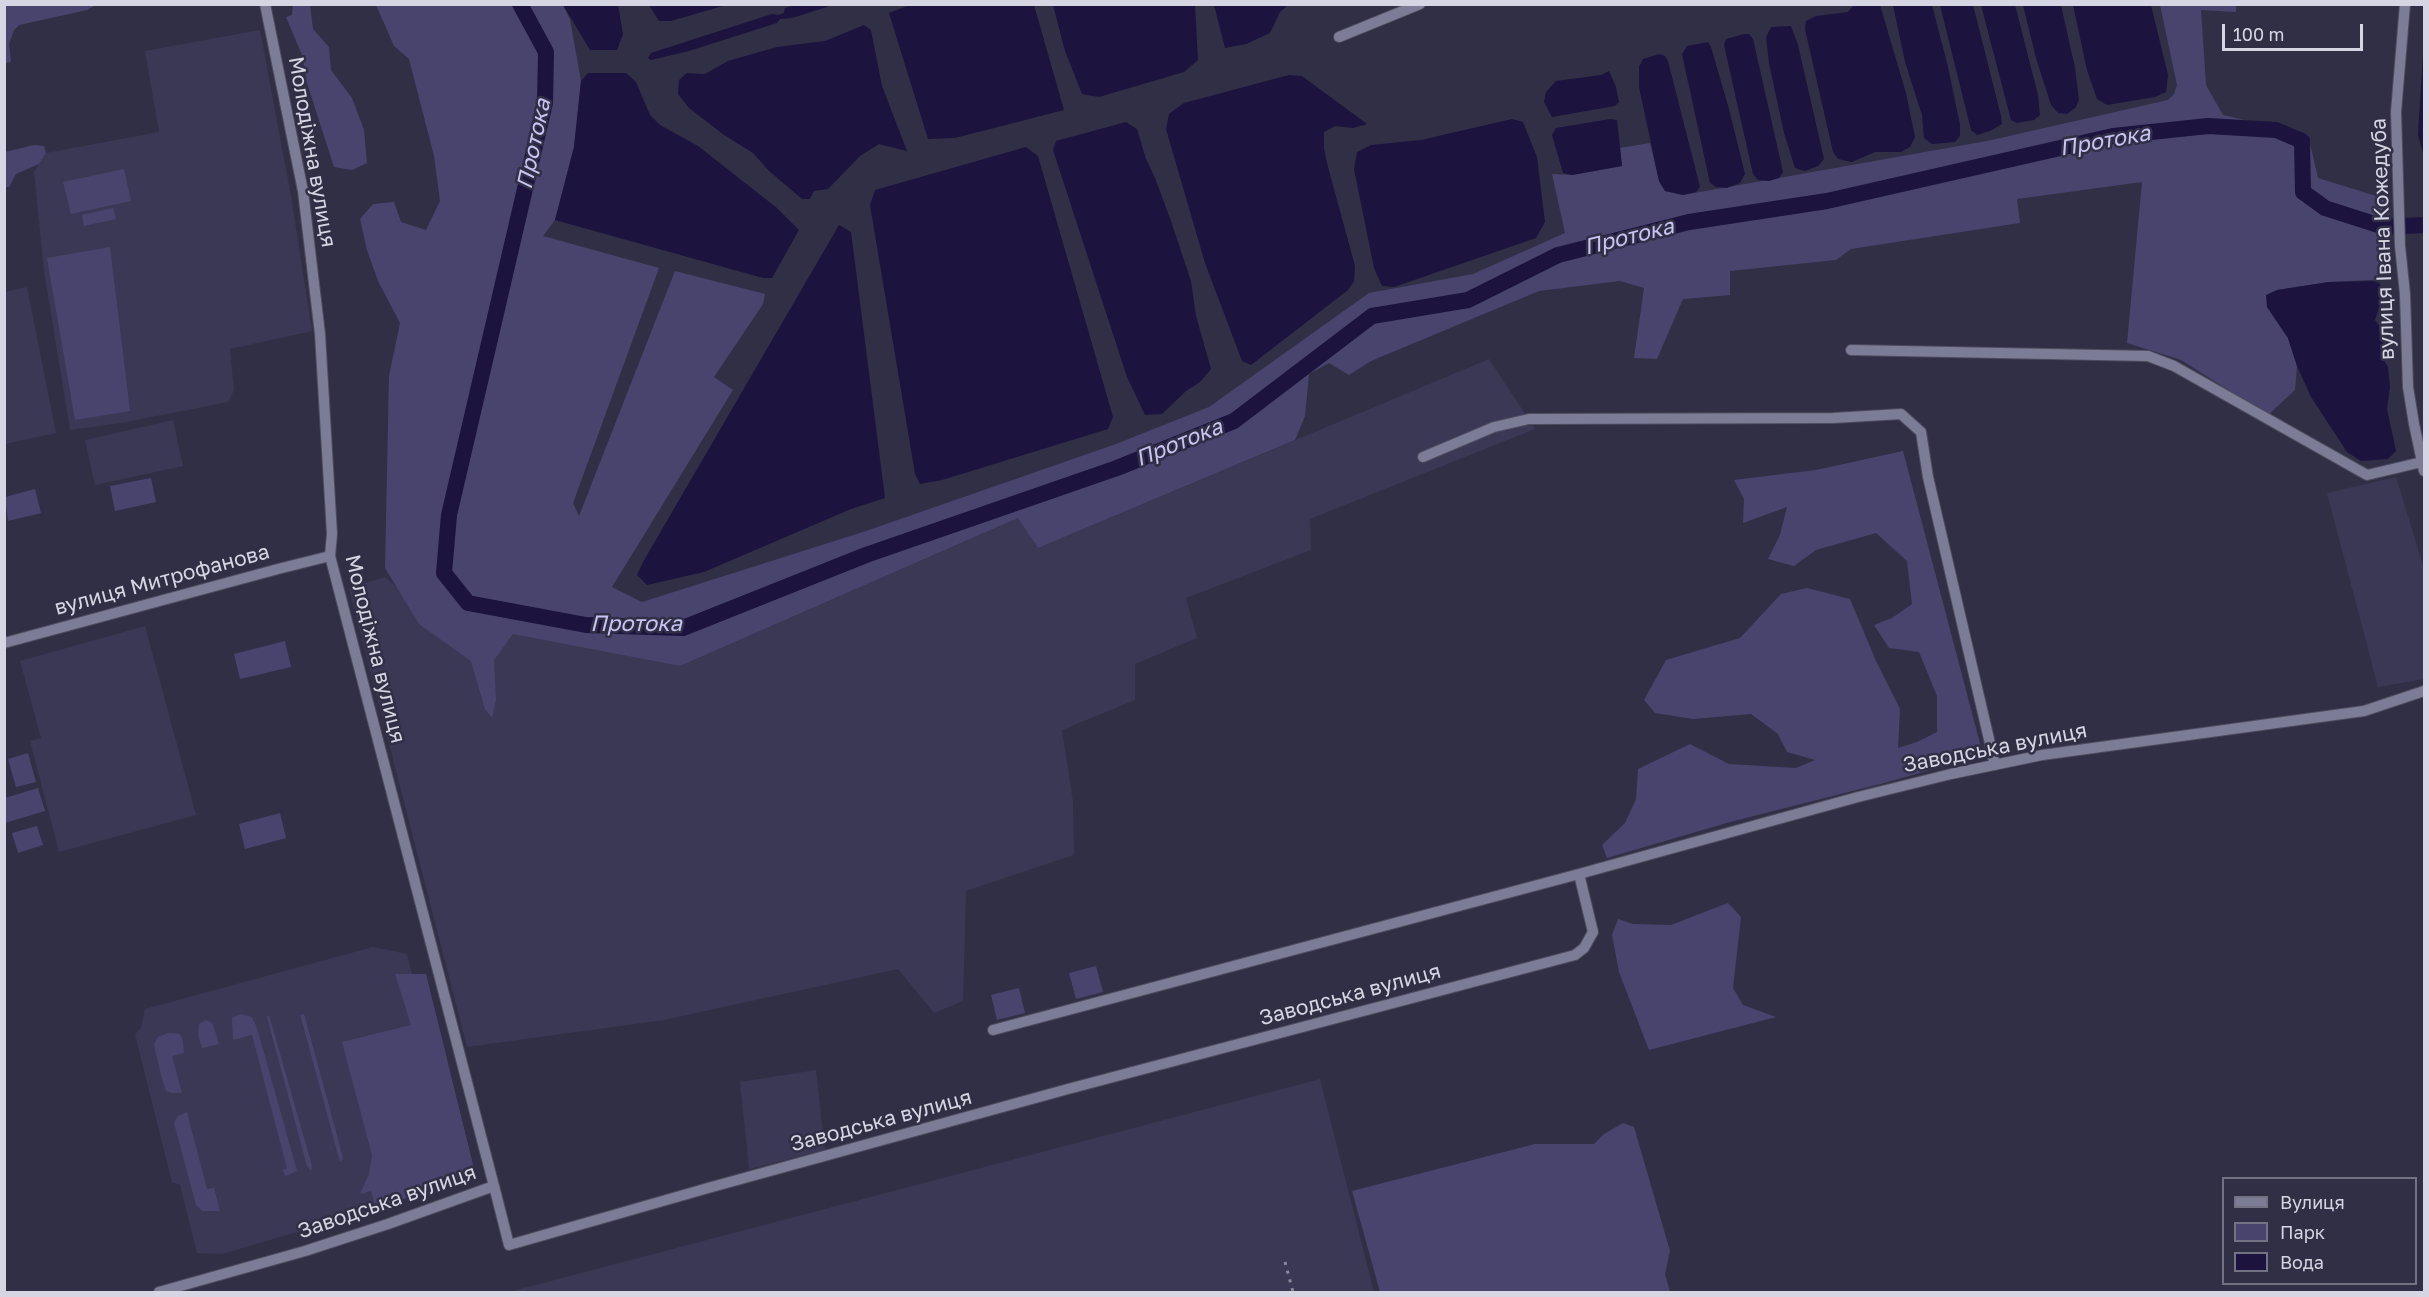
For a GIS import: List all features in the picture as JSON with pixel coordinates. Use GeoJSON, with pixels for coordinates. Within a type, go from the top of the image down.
{"type":"FeatureCollection","features":[{"type":"Feature","properties":{"kind":"street","name":"Молодіжна вулиця"},"geometry":{"type":"LineString","coordinates":[[265,4],[303,191],[320,334],[332,534],[330,556],[494,1186]]}},
{"type":"Feature","properties":{"kind":"street"},"geometry":{"type":"LineString","coordinates":[[1339,37],[1420,4]]}},
{"type":"Feature","properties":{"kind":"street","name":"вулиця Івана Кожедуба"},"geometry":{"type":"LineString","coordinates":[[2405,4],[2396,112],[2400,246],[2405,294],[2408,387],[2423,467]]}},
{"type":"Feature","properties":{"kind":"street"},"geometry":{"type":"LineString","coordinates":[[1851,350],[2148,356],[2174,366],[2367,476],[2423,467]]}},
{"type":"Feature","properties":{"kind":"street"},"geometry":{"type":"LineString","coordinates":[[1423,457],[1494,427],[1528,419],[1821,418],[1901,414],[1921,432],[1928,477],[1995,765]]}},
{"type":"Feature","properties":{"kind":"street","name":"вулиця Митрофанова"},"geometry":{"type":"LineString","coordinates":[[4,643],[330,556]]}},
{"type":"Feature","properties":{"kind":"street","name":"Заводська вулиця"},"geometry":{"type":"LineString","coordinates":[[993,1029],[1579,874],[1858,797],[1995,765],[2118,744],[2364,711],[2424,691]]}},
{"type":"Feature","properties":{"kind":"street","name":"Заводська вулиця"},"geometry":{"type":"LineString","coordinates":[[159,1293],[315,1247],[494,1186],[509,1245],[1068,1089],[1575,955],[1584,948],[1593,932],[1579,874]]}},
{"type":"Feature","properties":{"kind":"shaded area"},"geometry":{"type":"Polygon","coordinates":[[[260,30],[291,196],[312,331],[230,349],[234,390],[228,402],[121,423],[70,430],[44,271],[34,172],[46,153],[159,132],[145,51],[260,30]]]}},
{"type":"Feature","properties":{"kind":"shaded area"},"geometry":{"type":"Polygon","coordinates":[[[27,287],[56,433],[5,444],[5,292],[27,287]]]}},
{"type":"Feature","properties":{"kind":"shaded area"},"geometry":{"type":"Polygon","coordinates":[[[1489,359],[1535,429],[1310,519],[1311,550],[1186,598],[1197,638],[1135,664],[1135,700],[1062,730],[1073,802],[1074,855],[966,891],[963,1001],[934,1013],[898,969],[664,1020],[467,1047],[349,588],[385,577],[476,656],[493,629],[680,666],[1018,518],[1038,548],[1489,359]]]}},
{"type":"Feature","properties":{"kind":"shaded area"},"geometry":{"type":"Polygon","coordinates":[[[173,420],[183,466],[95,485],[85,440],[173,420]]]}},
{"type":"Feature","properties":{"kind":"shaded area"},"geometry":{"type":"Polygon","coordinates":[[[2396,477],[2424,569],[2424,679],[2378,687],[2327,493],[2396,477]]]}},
{"type":"Feature","properties":{"kind":"shaded area"},"geometry":{"type":"Polygon","coordinates":[[[145,626],[196,815],[59,852],[30,741],[41,738],[20,661],[145,626]]]}},
{"type":"Feature","properties":{"kind":"shaded area"},"geometry":{"type":"Polygon","coordinates":[[[373,947],[407,954],[412,974],[426,974],[475,1173],[376,1209],[222,1254],[197,1253],[180,1185],[172,1182],[135,1034],[141,1028],[145,1009],[373,947]]]}},
{"type":"Feature","properties":{"kind":"shaded area"},"geometry":{"type":"Polygon","coordinates":[[[816,1070],[825,1150],[749,1169],[740,1082],[816,1070]]]}},
{"type":"Feature","properties":{"kind":"shaded area"},"geometry":{"type":"Polygon","coordinates":[[[1320,1079],[1374,1292],[509,1292],[524,1288],[1320,1079]]]}},
{"type":"Feature","properties":{"kind":"green space"},"geometry":{"type":"Polygon","coordinates":[[[5,4],[96,5],[87,10],[19,25],[14,30],[9,44],[11,62],[5,63],[5,4]]]}},
{"type":"Feature","properties":{"kind":"green space"},"geometry":{"type":"Polygon","coordinates":[[[293,5],[310,5],[313,29],[329,47],[331,70],[352,98],[364,130],[367,163],[352,170],[334,167],[307,83],[302,55],[286,17],[292,15],[293,5]]]}},
{"type":"Feature","properties":{"kind":"green space"},"geometry":{"type":"Polygon","coordinates":[[[376,5],[563,5],[570,20],[581,81],[574,147],[555,220],[543,236],[659,268],[573,503],[579,516],[675,271],[765,294],[763,304],[714,377],[733,390],[612,587],[642,602],[866,531],[1116,444],[1209,407],[1369,293],[1473,274],[1565,233],[1552,174],[1572,175],[1622,166],[1620,148],[1650,143],[1659,181],[1665,191],[1683,195],[1987,141],[2168,100],[2174,94],[2177,85],[2160,5],[2236,5],[2236,12],[2201,10],[2206,85],[2223,115],[2308,135],[2318,178],[2389,200],[2391,279],[2329,282],[2277,290],[2267,307],[2288,338],[2297,366],[2295,390],[2268,415],[2181,360],[2127,343],[2142,182],[2017,199],[2020,223],[1851,249],[1836,260],[1730,271],[1730,295],[1683,299],[1657,359],[1634,358],[1644,288],[1620,281],[1539,291],[1371,361],[1349,375],[1329,363],[1309,374],[1305,416],[1295,440],[1038,548],[1018,518],[680,666],[513,634],[494,660],[496,700],[492,718],[485,709],[471,661],[419,624],[385,568],[389,376],[400,323],[378,281],[367,250],[360,219],[373,204],[394,202],[401,222],[426,230],[440,201],[434,156],[409,59],[394,46],[376,5]]]}},
{"type":"Feature","properties":{"kind":"green space"},"geometry":{"type":"Polygon","coordinates":[[[34,145],[44,146],[46,153],[39,164],[16,174],[9,187],[5,187],[5,152],[34,145]]]}},
{"type":"Feature","properties":{"kind":"green space"},"geometry":{"type":"Polygon","coordinates":[[[124,169],[131,201],[71,214],[63,182],[124,169]]]}},
{"type":"Feature","properties":{"kind":"green space"},"geometry":{"type":"Polygon","coordinates":[[[113,208],[116,219],[84,226],[82,215],[113,208]]]}},
{"type":"Feature","properties":{"kind":"green space"},"geometry":{"type":"Polygon","coordinates":[[[110,247],[130,411],[75,420],[47,258],[110,247]]]}},
{"type":"Feature","properties":{"kind":"green space"},"geometry":{"type":"Polygon","coordinates":[[[1903,451],[1983,755],[1730,822],[1607,858],[1602,845],[1625,823],[1636,799],[1638,769],[1690,744],[1729,764],[1796,768],[1815,760],[1787,752],[1778,734],[1751,714],[1693,719],[1655,713],[1644,700],[1666,660],[1740,638],[1781,594],[1807,588],[1850,599],[1876,661],[1900,709],[1898,748],[1937,732],[1937,696],[1919,652],[1889,648],[1874,625],[1892,618],[1912,604],[1907,561],[1876,533],[1816,550],[1794,566],[1768,559],[1780,535],[1787,507],[1743,523],[1744,499],[1734,480],[1816,470],[1903,451]]]}},
{"type":"Feature","properties":{"kind":"green space"},"geometry":{"type":"Polygon","coordinates":[[[151,478],[156,502],[115,511],[110,486],[151,478]]]}},
{"type":"Feature","properties":{"kind":"green space"},"geometry":{"type":"Polygon","coordinates":[[[35,489],[41,513],[8,521],[5,497],[35,489]]]}},
{"type":"Feature","properties":{"kind":"green space"},"geometry":{"type":"Polygon","coordinates":[[[285,641],[291,667],[240,679],[234,654],[285,641]]]}},
{"type":"Feature","properties":{"kind":"green space"},"geometry":{"type":"Polygon","coordinates":[[[28,753],[36,782],[16,787],[8,759],[28,753]]]}},
{"type":"Feature","properties":{"kind":"green space"},"geometry":{"type":"Polygon","coordinates":[[[38,788],[45,811],[5,823],[5,798],[38,788]]]}},
{"type":"Feature","properties":{"kind":"green space"},"geometry":{"type":"Polygon","coordinates":[[[280,813],[286,838],[245,849],[239,824],[280,813]]]}},
{"type":"Feature","properties":{"kind":"green space"},"geometry":{"type":"Polygon","coordinates":[[[37,826],[43,845],[18,853],[12,833],[37,826]]]}},
{"type":"Feature","properties":{"kind":"green space"},"geometry":{"type":"Polygon","coordinates":[[[1728,903],[1741,917],[1733,988],[1743,1005],[1776,1017],[1649,1050],[1619,972],[1612,935],[1618,919],[1633,924],[1671,925],[1728,903]]]}},
{"type":"Feature","properties":{"kind":"green space"},"geometry":{"type":"Polygon","coordinates":[[[1096,966],[1103,992],[1076,999],[1069,973],[1096,966]]]}},
{"type":"Feature","properties":{"kind":"green space"},"geometry":{"type":"Polygon","coordinates":[[[395,974],[426,974],[475,1173],[376,1209],[371,1191],[360,1194],[369,1174],[372,1155],[342,1042],[411,1025],[395,974]]]}},
{"type":"Feature","properties":{"kind":"green space"},"geometry":{"type":"Polygon","coordinates":[[[1019,988],[1025,1013],[997,1020],[991,995],[1019,988]]]}},
{"type":"Feature","properties":{"kind":"green space"},"geometry":{"type":"Polygon","coordinates":[[[241,1014],[252,1017],[257,1028],[297,1171],[286,1176],[282,1170],[287,1168],[252,1035],[233,1040],[232,1018],[241,1014]]]}},
{"type":"Feature","properties":{"kind":"green space"},"geometry":{"type":"Polygon","coordinates":[[[304,1014],[343,1159],[340,1162],[300,1015],[304,1014]]]}},
{"type":"Feature","properties":{"kind":"green space"},"geometry":{"type":"Polygon","coordinates":[[[269,1015],[312,1166],[311,1171],[307,1166],[267,1017],[269,1015]]]}},
{"type":"Feature","properties":{"kind":"green space"},"geometry":{"type":"Polygon","coordinates":[[[206,1020],[213,1024],[219,1044],[202,1048],[198,1034],[199,1024],[206,1020]]]}},
{"type":"Feature","properties":{"kind":"green space"},"geometry":{"type":"Polygon","coordinates":[[[168,1033],[180,1034],[183,1041],[184,1053],[172,1056],[182,1093],[166,1091],[154,1045],[158,1037],[168,1033]]]}},
{"type":"Feature","properties":{"kind":"green space"},"geometry":{"type":"Polygon","coordinates":[[[187,1112],[207,1189],[214,1188],[220,1211],[202,1211],[196,1205],[174,1123],[178,1116],[187,1112]]]}},
{"type":"Feature","properties":{"kind":"green space"},"geometry":{"type":"Polygon","coordinates":[[[1623,1123],[1634,1127],[1670,1251],[1665,1274],[1670,1292],[1380,1292],[1352,1191],[1535,1144],[1594,1144],[1604,1134],[1623,1123]]]}},
{"type":"Feature","properties":{"kind":"water"},"geometry":{"type":"Polygon","coordinates":[[[1214,4],[1288,5],[1280,12],[1270,33],[1246,44],[1225,48],[1214,4]]]}},
{"type":"Feature","properties":{"kind":"water"},"geometry":{"type":"Polygon","coordinates":[[[1860,4],[1880,5],[1906,93],[1915,137],[1910,147],[1901,152],[1875,152],[1852,162],[1838,159],[1833,152],[1805,29],[1806,21],[1816,16],[1848,12],[1852,7],[1860,4]]]}},
{"type":"Feature","properties":{"kind":"water"},"geometry":{"type":"Polygon","coordinates":[[[563,5],[618,5],[623,34],[617,50],[590,50],[563,5]]]}},
{"type":"Feature","properties":{"kind":"water"},"geometry":{"type":"Polygon","coordinates":[[[649,5],[726,5],[671,21],[659,21],[649,5]]]}},
{"type":"Feature","properties":{"kind":"water"},"geometry":{"type":"Polygon","coordinates":[[[796,5],[833,5],[792,18],[780,19],[777,23],[689,51],[651,60],[648,58],[651,53],[772,14],[778,15],[784,13],[785,8],[796,5]]]}},
{"type":"Feature","properties":{"kind":"water"},"geometry":{"type":"Polygon","coordinates":[[[910,5],[1034,5],[1064,110],[955,138],[928,139],[889,13],[910,5]]]}},
{"type":"Feature","properties":{"kind":"water"},"geometry":{"type":"Polygon","coordinates":[[[1053,5],[1195,5],[1198,60],[1184,72],[1099,97],[1082,94],[1065,51],[1053,5]]]}},
{"type":"Feature","properties":{"kind":"water"},"geometry":{"type":"Polygon","coordinates":[[[1893,5],[1932,5],[1960,125],[1960,136],[1955,142],[1932,144],[1924,138],[1922,115],[1905,62],[1893,5]]]}},
{"type":"Feature","properties":{"kind":"water"},"geometry":{"type":"Polygon","coordinates":[[[1940,5],[1973,5],[2001,116],[2002,124],[1990,131],[1977,135],[1971,130],[1940,5]]]}},
{"type":"Feature","properties":{"kind":"water"},"geometry":{"type":"Polygon","coordinates":[[[1981,5],[2015,5],[2038,95],[2040,115],[2034,120],[2017,123],[2011,120],[1981,5]]]}},
{"type":"Feature","properties":{"kind":"water"},"geometry":{"type":"Polygon","coordinates":[[[2023,5],[2061,5],[2075,68],[2079,100],[2076,107],[2067,114],[2058,113],[2051,105],[2023,5]]]}},
{"type":"Feature","properties":{"kind":"water"},"geometry":{"type":"Polygon","coordinates":[[[2073,5],[2151,5],[2168,75],[2166,92],[2155,97],[2107,105],[2097,99],[2087,70],[2073,5]]]}},
{"type":"Feature","properties":{"kind":"water"},"geometry":{"type":"Polygon","coordinates":[[[864,25],[871,30],[882,86],[907,151],[879,144],[860,156],[828,189],[814,191],[810,199],[802,199],[769,171],[753,153],[724,135],[689,108],[678,94],[679,80],[687,73],[705,74],[728,61],[777,47],[825,41],[864,25]]]}},
{"type":"Feature","properties":{"kind":"water"},"geometry":{"type":"Polygon","coordinates":[[[1791,26],[1798,45],[1824,159],[1818,166],[1805,171],[1795,168],[1784,133],[1769,63],[1766,37],[1771,27],[1791,26]]]}},
{"type":"Feature","properties":{"kind":"water"},"geometry":{"type":"Polygon","coordinates":[[[1749,34],[1753,39],[1783,172],[1779,178],[1769,181],[1758,180],[1753,174],[1724,45],[1726,39],[1749,34]]]}},
{"type":"Feature","properties":{"kind":"water"},"geometry":{"type":"Polygon","coordinates":[[[2424,36],[2424,157],[2418,135],[2424,36]]]}},
{"type":"Feature","properties":{"kind":"water"},"geometry":{"type":"Polygon","coordinates":[[[1708,42],[1729,109],[1745,174],[1740,183],[1727,188],[1716,187],[1710,183],[1682,54],[1687,46],[1708,42]]]}},
{"type":"Feature","properties":{"kind":"water"},"geometry":{"type":"Polygon","coordinates":[[[1659,54],[1665,56],[1668,61],[1700,187],[1696,192],[1683,195],[1665,191],[1659,181],[1639,87],[1639,67],[1643,59],[1659,54]]]}},
{"type":"Feature","properties":{"kind":"water"},"geometry":{"type":"Polygon","coordinates":[[[1609,71],[1619,102],[1615,106],[1552,117],[1544,102],[1546,92],[1556,81],[1601,75],[1609,71]]]}},
{"type":"Feature","properties":{"kind":"water"},"geometry":{"type":"Polygon","coordinates":[[[588,73],[626,73],[636,82],[650,115],[660,125],[698,146],[777,208],[799,230],[772,278],[763,278],[555,220],[574,147],[581,81],[588,73]]]}},
{"type":"Feature","properties":{"kind":"water"},"geometry":{"type":"Polygon","coordinates":[[[1289,75],[1302,76],[1367,124],[1353,128],[1335,126],[1324,132],[1324,148],[1328,167],[1355,266],[1354,281],[1348,290],[1251,365],[1242,361],[1205,263],[1166,129],[1169,114],[1184,103],[1289,75]]]}},
{"type":"Feature","properties":{"kind":"water"},"geometry":{"type":"Polygon","coordinates":[[[1512,119],[1523,122],[1537,157],[1545,222],[1536,238],[1394,287],[1382,286],[1374,268],[1354,169],[1357,152],[1371,145],[1421,140],[1512,119]]]}},
{"type":"Feature","properties":{"kind":"water"},"geometry":{"type":"Polygon","coordinates":[[[1610,119],[1617,120],[1622,166],[1572,175],[1563,173],[1552,135],[1556,128],[1610,119]]]}},
{"type":"Feature","properties":{"kind":"water"},"geometry":{"type":"Polygon","coordinates":[[[1126,122],[1137,129],[1146,159],[1171,221],[1191,281],[1196,316],[1211,369],[1200,382],[1186,391],[1162,414],[1145,415],[1127,377],[1053,150],[1056,141],[1126,122]]]}},
{"type":"Feature","properties":{"kind":"water"},"geometry":{"type":"Polygon","coordinates":[[[1026,147],[1038,156],[1113,417],[1108,429],[942,480],[920,484],[915,474],[870,205],[875,190],[1026,147]]]}},
{"type":"Feature","properties":{"kind":"water"},"geometry":{"type":"Polygon","coordinates":[[[839,225],[851,232],[885,498],[851,509],[704,572],[647,585],[637,575],[643,562],[839,225]]]}},
{"type":"Feature","properties":{"kind":"water"},"geometry":{"type":"Polygon","coordinates":[[[2377,281],[2382,287],[2383,296],[2375,320],[2381,328],[2388,330],[2387,343],[2382,357],[2388,367],[2390,387],[2387,409],[2396,451],[2388,459],[2361,461],[2347,452],[2311,397],[2288,338],[2267,307],[2266,295],[2277,290],[2329,282],[2377,281]]]}},
{"type":"Feature","properties":{"kind":"waterway","name":"Протока"},"geometry":{"type":"LineString","coordinates":[[520,4],[546,52],[545,103],[449,515],[444,573],[468,603],[586,625],[683,628],[866,555],[1117,468],[1234,421],[1372,316],[1468,300],[1558,255],[1689,222],[1827,201],[2113,136],[2208,126],[2276,130],[2302,141],[2303,192],[2325,208],[2384,227],[2424,225]]}},
{"type":"Feature","properties":{"kind":"railway"},"geometry":{"type":"LineString","coordinates":[[1285,1262],[1293,1292]]}}]}
